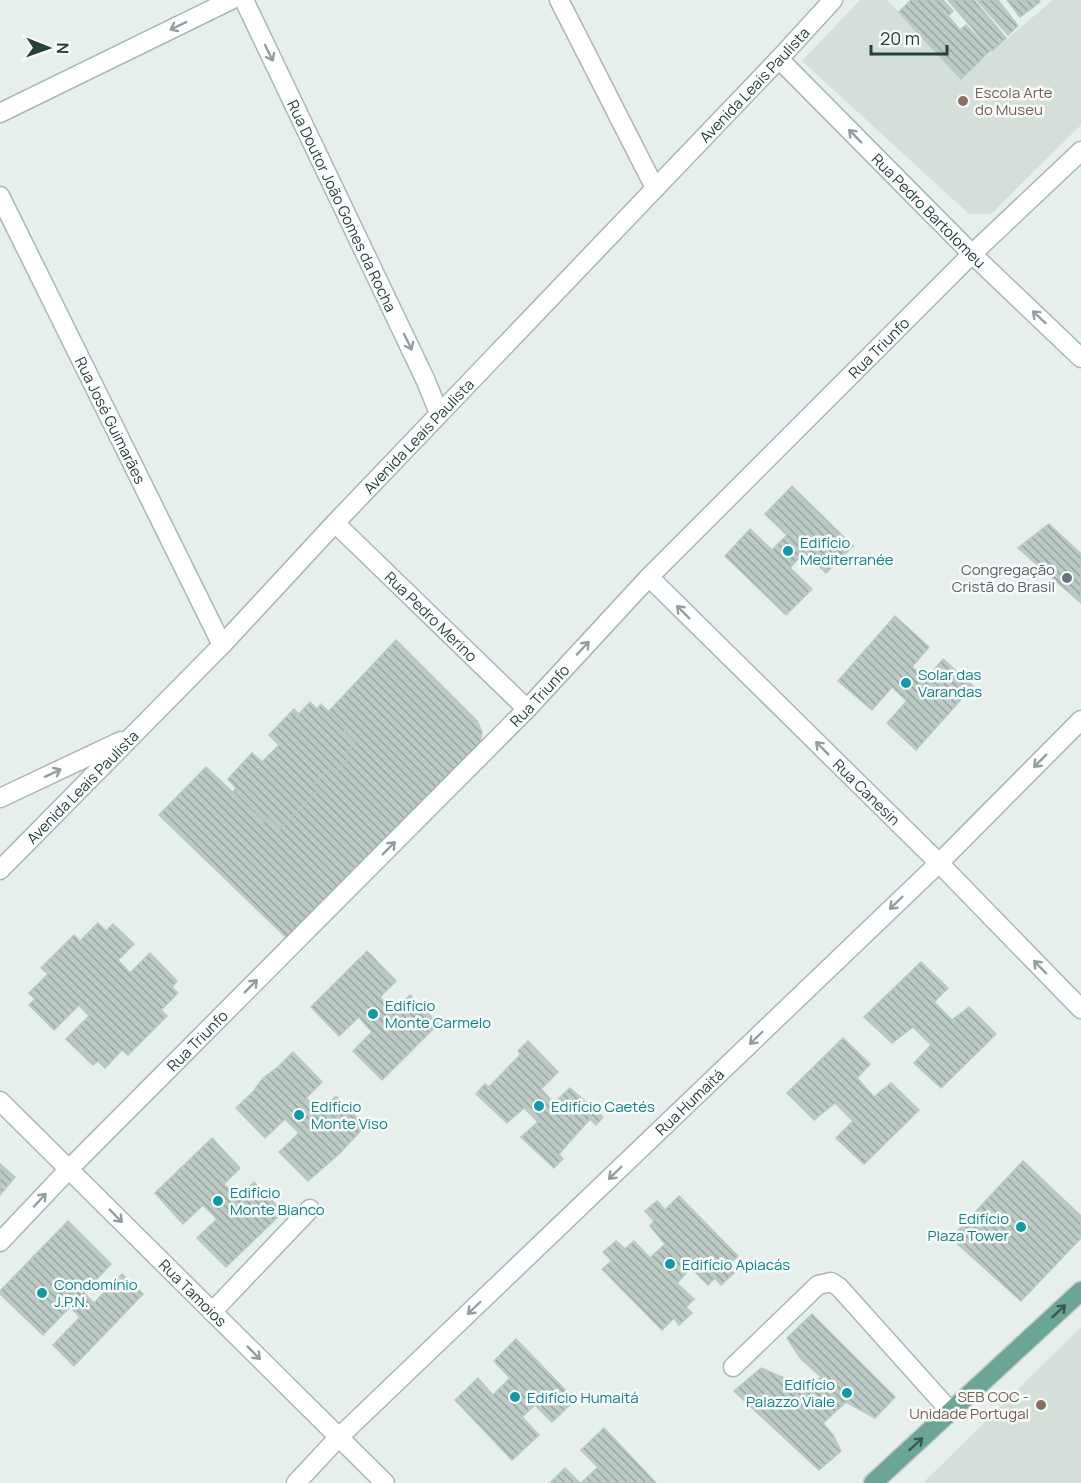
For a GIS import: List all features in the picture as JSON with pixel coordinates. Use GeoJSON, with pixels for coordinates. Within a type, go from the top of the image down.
{"type":"FeatureCollection","features":[{"type":"Feature","properties":{"kind":"main road"},"geometry":{"type":"LineString","coordinates":[[873,1483],[1081,1291]]}},
{"type":"Feature","properties":{"kind":"street"},"geometry":{"type":"LineString","coordinates":[[0,113],[231,0]]}},
{"type":"Feature","properties":{"kind":"street","name":"Rua Doutor João Gomes da Rocha"},"geometry":{"type":"LineString","coordinates":[[244,0],[425,379],[439,413]]}},
{"type":"Feature","properties":{"kind":"street"},"geometry":{"type":"LineString","coordinates":[[559,0],[655,188]]}},
{"type":"Feature","properties":{"kind":"street","name":"Avenida Leais Paulista"},"geometry":{"type":"LineString","coordinates":[[0,870],[222,645],[439,413],[833,0]]}},
{"type":"Feature","properties":{"kind":"street","name":"Rua Pedro Bartolomeu"},"geometry":{"type":"LineString","coordinates":[[779,58],[972,254],[1081,357]]}},
{"type":"Feature","properties":{"kind":"street","name":"Rua Triunfo"},"geometry":{"type":"LineString","coordinates":[[0,1242],[69,1169],[527,709],[649,578],[972,254],[1081,151]]}},
{"type":"Feature","properties":{"kind":"street","name":"Rua José Guimarães"},"geometry":{"type":"LineString","coordinates":[[0,196],[222,645]]}},
{"type":"Feature","properties":{"kind":"street","name":"Rua Pedro Merino"},"geometry":{"type":"LineString","coordinates":[[335,523],[527,709]]}},
{"type":"Feature","properties":{"kind":"street","name":"Rua Canesin"},"geometry":{"type":"LineString","coordinates":[[649,578],[939,863],[1081,1009]]}},
{"type":"Feature","properties":{"kind":"street","name":"Rua Humaitá"},"geometry":{"type":"LineString","coordinates":[[296,1483],[338,1438],[939,863],[1081,720]]}},
{"type":"Feature","properties":{"kind":"street"},"geometry":{"type":"LineString","coordinates":[[0,798],[133,736]]}},
{"type":"Feature","properties":{"kind":"street","name":"Rua Tamoios"},"geometry":{"type":"LineString","coordinates":[[0,1101],[384,1483]]}},
{"type":"Feature","properties":{"kind":"street"},"geometry":{"type":"LineString","coordinates":[[212,1312],[310,1209]]}},
{"type":"Feature","properties":{"kind":"street"},"geometry":{"type":"LineString","coordinates":[[733,1367],[818,1285],[831,1282],[839,1287],[951,1412]]}},
{"type":"Feature","properties":{"kind":"shaded area","name":"Escola Arte do Museu"},"geometry":{"type":"Polygon","coordinates":[[[860,0],[887,0],[962,77],[1053,0],[1081,0],[1081,125],[991,214],[969,214],[802,61],[860,0]]]}},
{"type":"Feature","properties":{"kind":"shaded area","name":"SEB COC - Unidade Portugal"},"geometry":{"type":"Polygon","coordinates":[[[1081,1327],[1081,1483],[923,1483],[1081,1327]]]}},
{"type":"Feature","properties":{"kind":"building"},"geometry":{"type":"Polygon","coordinates":[[[911,0],[943,0],[953,11],[948,16],[960,30],[966,25],[990,51],[961,79],[899,12],[911,0]]]}},
{"type":"Feature","properties":{"kind":"building"},"geometry":{"type":"Polygon","coordinates":[[[948,0],[974,0],[1006,38],[992,51],[948,0]]]}},
{"type":"Feature","properties":{"kind":"building"},"geometry":{"type":"Polygon","coordinates":[[[977,0],[998,0],[1018,26],[1008,35],[977,0]]]}},
{"type":"Feature","properties":{"kind":"building"},"geometry":{"type":"Polygon","coordinates":[[[1007,0],[1039,0],[1040,2],[1020,17],[1007,0]]]}},
{"type":"Feature","properties":{"kind":"building","name":"Edifício Mediterranée"},"geometry":{"type":"Polygon","coordinates":[[[792,486],[853,546],[826,573],[804,552],[790,568],[812,589],[786,615],[725,556],[750,529],[772,550],[787,535],[765,514],[792,486]]]}},
{"type":"Feature","properties":{"kind":"building","name":"Congregação Cristã do Brasil"},"geometry":{"type":"Polygon","coordinates":[[[1049,524],[1081,554],[1081,603],[1018,548],[1049,524]]]}},
{"type":"Feature","properties":{"kind":"building","name":"Solar das Varandas"},"geometry":{"type":"Polygon","coordinates":[[[895,616],[929,647],[912,667],[926,679],[943,659],[973,686],[916,750],[887,723],[907,701],[892,687],[872,710],[838,681],[895,616]]]}},
{"type":"Feature","properties":{"kind":"building"},"geometry":{"type":"Polygon","coordinates":[[[396,640],[477,721],[482,732],[480,743],[290,941],[159,815],[206,767],[243,802],[396,640]]]}},
{"type":"Feature","properties":{"kind":"building"},"geometry":{"type":"Polygon","coordinates":[[[310,702],[317,709],[321,704],[347,729],[344,732],[355,743],[344,755],[348,759],[334,773],[330,768],[312,786],[317,791],[280,829],[267,817],[264,822],[241,801],[233,792],[236,788],[228,779],[252,753],[262,762],[279,745],[269,735],[294,709],[299,714],[310,702]]]}},
{"type":"Feature","properties":{"kind":"building"},"geometry":{"type":"Polygon","coordinates":[[[98,923],[106,931],[113,924],[134,944],[118,960],[130,973],[150,953],[177,981],[172,987],[178,993],[161,1010],[167,1016],[128,1055],[122,1050],[105,1068],[98,1061],[93,1065],[66,1039],[89,1016],[79,1005],[54,1030],[29,1005],[35,999],[29,993],[48,974],[41,968],[74,935],[80,941],[98,923]]]}},
{"type":"Feature","properties":{"kind":"building","name":"Edifício Monte Carmelo"},"geometry":{"type":"Polygon","coordinates":[[[367,951],[396,981],[380,997],[394,1011],[410,995],[438,1024],[382,1080],[353,1051],[372,1032],[359,1017],[339,1036],[311,1007],[367,951]]]}},
{"type":"Feature","properties":{"kind":"building"},"geometry":{"type":"Polygon","coordinates":[[[921,962],[948,988],[934,1002],[952,1020],[969,1007],[996,1034],[941,1088],[914,1063],[931,1045],[913,1027],[892,1043],[864,1017],[921,962]]]}},
{"type":"Feature","properties":{"kind":"building"},"geometry":{"type":"Polygon","coordinates":[[[843,1038],[870,1064],[857,1078],[874,1097],[891,1083],[919,1110],[864,1164],[836,1138],[853,1121],[835,1103],[814,1120],[787,1093],[843,1038]]]}},
{"type":"Feature","properties":{"kind":"building","name":"Edifício Caetés"},"geometry":{"type":"Polygon","coordinates":[[[528,1041],[558,1072],[541,1089],[554,1103],[570,1088],[603,1117],[596,1125],[590,1119],[559,1154],[563,1159],[554,1168],[521,1137],[538,1122],[524,1108],[507,1123],[476,1094],[485,1084],[489,1087],[521,1054],[518,1051],[528,1041]]]}},
{"type":"Feature","properties":{"kind":"building","name":"Edifício Monte Viso"},"geometry":{"type":"Polygon","coordinates":[[[293,1052],[322,1082],[306,1098],[320,1112],[336,1096],[365,1126],[339,1154],[308,1181],[279,1152],[299,1133],[285,1119],[265,1138],[236,1108],[253,1092],[263,1078],[293,1052]]]}},
{"type":"Feature","properties":{"kind":"building","name":"Edifício Monte Bianco"},"geometry":{"type":"Polygon","coordinates":[[[212,1138],[240,1168],[224,1184],[238,1198],[254,1182],[283,1212],[226,1267],[197,1238],[217,1219],[203,1205],[183,1224],[155,1193],[212,1138]]]}},
{"type":"Feature","properties":{"kind":"building","name":"Edifício Plaza Tower"},"geometry":{"type":"Polygon","coordinates":[[[1023,1161],[1081,1216],[1081,1238],[1021,1301],[951,1238],[1023,1161]]]}},
{"type":"Feature","properties":{"kind":"building"},"geometry":{"type":"Polygon","coordinates":[[[0,1164],[15,1177],[0,1195],[0,1164]]]}},
{"type":"Feature","properties":{"kind":"building","name":"Edifício Apiacás"},"geometry":{"type":"Polygon","coordinates":[[[679,1196],[738,1256],[727,1266],[734,1273],[721,1285],[715,1278],[708,1285],[691,1268],[677,1283],[694,1299],[686,1307],[692,1313],[679,1325],[674,1318],[662,1330],[602,1269],[612,1261],[603,1252],[616,1241],[625,1249],[634,1241],[650,1258],[665,1244],[650,1226],[654,1221],[645,1211],[657,1201],[665,1210],[679,1196]]]}},
{"type":"Feature","properties":{"kind":"building","name":"Condomínio J.P.N."},"geometry":{"type":"Polygon","coordinates":[[[68,1221],[111,1264],[84,1293],[94,1303],[122,1274],[143,1294],[74,1366],[53,1345],[80,1317],[70,1307],[43,1335],[0,1294],[0,1291],[68,1221]]]}},
{"type":"Feature","properties":{"kind":"building","name":"Edifício Palazzo Viale"},"geometry":{"type":"Polygon","coordinates":[[[812,1314],[895,1397],[875,1418],[846,1402],[823,1423],[833,1435],[841,1451],[819,1470],[734,1391],[761,1368],[784,1378],[802,1394],[821,1377],[801,1359],[787,1338],[812,1314]]]}},
{"type":"Feature","properties":{"kind":"building","name":"Edifício Humaitá"},"geometry":{"type":"Polygon","coordinates":[[[516,1339],[575,1400],[552,1422],[535,1405],[522,1417],[539,1435],[512,1460],[455,1400],[478,1378],[493,1395],[510,1378],[494,1361],[516,1339]]]}},
{"type":"Feature","properties":{"kind":"building"},"geometry":{"type":"Polygon","coordinates":[[[604,1428],[656,1483],[581,1483],[598,1467],[581,1450],[604,1428]]]}},
{"type":"Feature","properties":{"kind":"building"},"geometry":{"type":"Polygon","coordinates":[[[565,1468],[580,1483],[550,1483],[565,1468]]]}},
{"type":"Feature","properties":{"kind":"place","name":"Escola Arte do Museu"},"geometry":{"type":"Point","coordinates":[963,101]}},
{"type":"Feature","properties":{"kind":"place","name":"Edifício Mediterranée"},"geometry":{"type":"Point","coordinates":[788,551]}},
{"type":"Feature","properties":{"kind":"place","name":"Congregação Cristã do Brasil"},"geometry":{"type":"Point","coordinates":[1067,578]}},
{"type":"Feature","properties":{"kind":"place","name":"Solar das Varandas"},"geometry":{"type":"Point","coordinates":[906,683]}},
{"type":"Feature","properties":{"kind":"place","name":"Edifício Monte Carmelo"},"geometry":{"type":"Point","coordinates":[373,1014]}},
{"type":"Feature","properties":{"kind":"place","name":"Edifício Caetés"},"geometry":{"type":"Point","coordinates":[539,1106]}},
{"type":"Feature","properties":{"kind":"place","name":"Edifício Monte Viso"},"geometry":{"type":"Point","coordinates":[299,1115]}},
{"type":"Feature","properties":{"kind":"place","name":"Edifício Monte Bianco"},"geometry":{"type":"Point","coordinates":[218,1201]}},
{"type":"Feature","properties":{"kind":"place","name":"Edifício Plaza Tower"},"geometry":{"type":"Point","coordinates":[1021,1227]}},
{"type":"Feature","properties":{"kind":"place","name":"Edifício Apiacás"},"geometry":{"type":"Point","coordinates":[670,1264]}},
{"type":"Feature","properties":{"kind":"place","name":"Condomínio J.P.N."},"geometry":{"type":"Point","coordinates":[42,1293]}},
{"type":"Feature","properties":{"kind":"place","name":"Edifício Palazzo Viale"},"geometry":{"type":"Point","coordinates":[847,1393]}},
{"type":"Feature","properties":{"kind":"place","name":"Edifício Humaitá"},"geometry":{"type":"Point","coordinates":[515,1397]}},
{"type":"Feature","properties":{"kind":"place","name":"SEB COC - Unidade Portugal"},"geometry":{"type":"Point","coordinates":[1041,1405]}}]}
